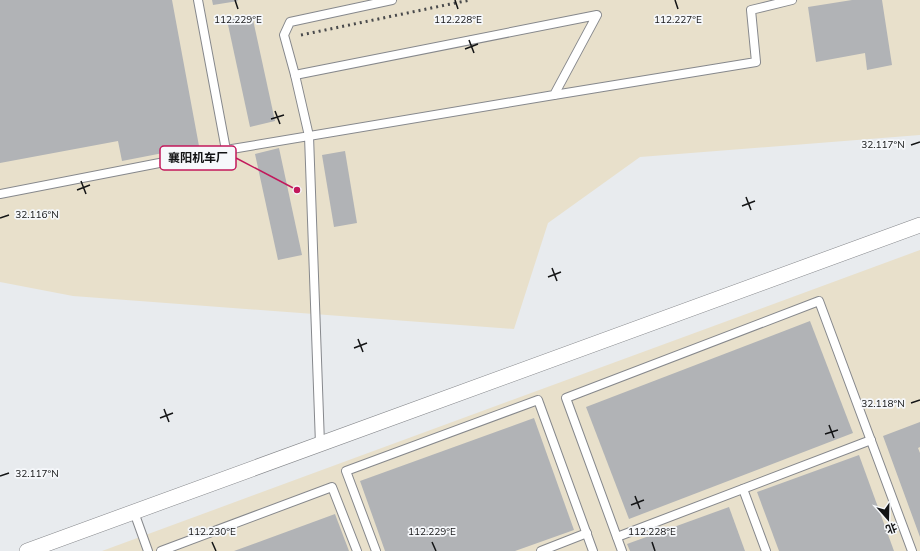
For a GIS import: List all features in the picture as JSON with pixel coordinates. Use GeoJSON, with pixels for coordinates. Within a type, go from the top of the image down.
{"type":"FeatureCollection","features":[{"type":"Feature","properties":{"kind":"street"},"geometry":{"type":"LineString","coordinates":[[27,551],[920,225]]}},
{"type":"Feature","properties":{"kind":"lane"},"geometry":{"type":"LineString","coordinates":[[198,0],[226,150]]}},
{"type":"Feature","properties":{"kind":"lane"},"geometry":{"type":"LineString","coordinates":[[320,444],[309,136],[284,35],[290,22],[392,0]]}},
{"type":"Feature","properties":{"kind":"lane"},"geometry":{"type":"LineString","coordinates":[[0,194],[226,150],[756,62],[751,10],[792,0]]}},
{"type":"Feature","properties":{"kind":"lane"},"geometry":{"type":"LineString","coordinates":[[295,75],[597,15],[554,95]]}},
{"type":"Feature","properties":{"kind":"lane"},"geometry":{"type":"LineString","coordinates":[[622,551],[566,398],[819,301],[912,551]]}},
{"type":"Feature","properties":{"kind":"lane"},"geometry":{"type":"LineString","coordinates":[[376,551],[346,471],[538,400],[594,551]]}},
{"type":"Feature","properties":{"kind":"lane"},"geometry":{"type":"LineString","coordinates":[[617,537],[871,440]]}},
{"type":"Feature","properties":{"kind":"lane"},"geometry":{"type":"LineString","coordinates":[[162,551],[332,487],[357,551]]}},
{"type":"Feature","properties":{"kind":"lane"},"geometry":{"type":"LineString","coordinates":[[743,489],[766,551]]}},
{"type":"Feature","properties":{"kind":"lane"},"geometry":{"type":"LineString","coordinates":[[134,512],[148,551]]}},
{"type":"Feature","properties":{"kind":"lane"},"geometry":{"type":"LineString","coordinates":[[542,551],[587,533]]}},
{"type":"Feature","properties":{"kind":"shaded area"},"geometry":{"type":"Polygon","coordinates":[[[0,0],[920,0],[920,135],[640,157],[548,223],[514,329],[73,296],[0,282],[0,0]]]}},
{"type":"Feature","properties":{"kind":"shaded area"},"geometry":{"type":"Polygon","coordinates":[[[920,250],[920,551],[102,551],[920,250]]]}},
{"type":"Feature","properties":{"kind":"building"},"geometry":{"type":"Polygon","coordinates":[[[0,0],[172,0],[199,146],[122,161],[118,141],[0,163],[0,0]]]}},
{"type":"Feature","properties":{"kind":"building"},"geometry":{"type":"Polygon","coordinates":[[[212,0],[237,0],[238,1],[213,5],[212,0]]]}},
{"type":"Feature","properties":{"kind":"building"},"geometry":{"type":"Polygon","coordinates":[[[852,0],[882,0],[892,65],[867,70],[865,53],[816,62],[808,7],[852,0]]]}},
{"type":"Feature","properties":{"kind":"building"},"geometry":{"type":"Polygon","coordinates":[[[252,15],[275,121],[250,127],[227,20],[252,15]]]}},
{"type":"Feature","properties":{"kind":"building"},"geometry":{"type":"Polygon","coordinates":[[[279,148],[302,255],[278,260],[255,154],[279,148]]]}},
{"type":"Feature","properties":{"kind":"building"},"geometry":{"type":"Polygon","coordinates":[[[345,151],[357,223],[334,227],[322,155],[345,151]]]}},
{"type":"Feature","properties":{"kind":"building"},"geometry":{"type":"Polygon","coordinates":[[[810,321],[853,433],[629,519],[586,407],[810,321]]]}},
{"type":"Feature","properties":{"kind":"building"},"geometry":{"type":"Polygon","coordinates":[[[534,418],[574,530],[515,551],[385,551],[360,481],[534,418]]]}},
{"type":"Feature","properties":{"kind":"building"},"geometry":{"type":"Polygon","coordinates":[[[920,422],[920,447],[918,448],[920,453],[920,537],[883,436],[920,422]]]}},
{"type":"Feature","properties":{"kind":"building"},"geometry":{"type":"Polygon","coordinates":[[[859,455],[894,551],[779,551],[757,492],[859,455]]]}},
{"type":"Feature","properties":{"kind":"building"},"geometry":{"type":"Polygon","coordinates":[[[729,507],[745,551],[630,551],[627,544],[729,507]]]}},
{"type":"Feature","properties":{"kind":"building"},"geometry":{"type":"Polygon","coordinates":[[[335,514],[349,551],[234,551],[335,514]]]}},
{"type":"Feature","properties":{"kind":"railway"},"geometry":{"type":"LineString","coordinates":[[301,35],[470,0]]}},
{"type":"Feature","properties":{"kind":"place","name":"襄阳机车厂"},"geometry":{"type":"Point","coordinates":[297,190]}}]}
